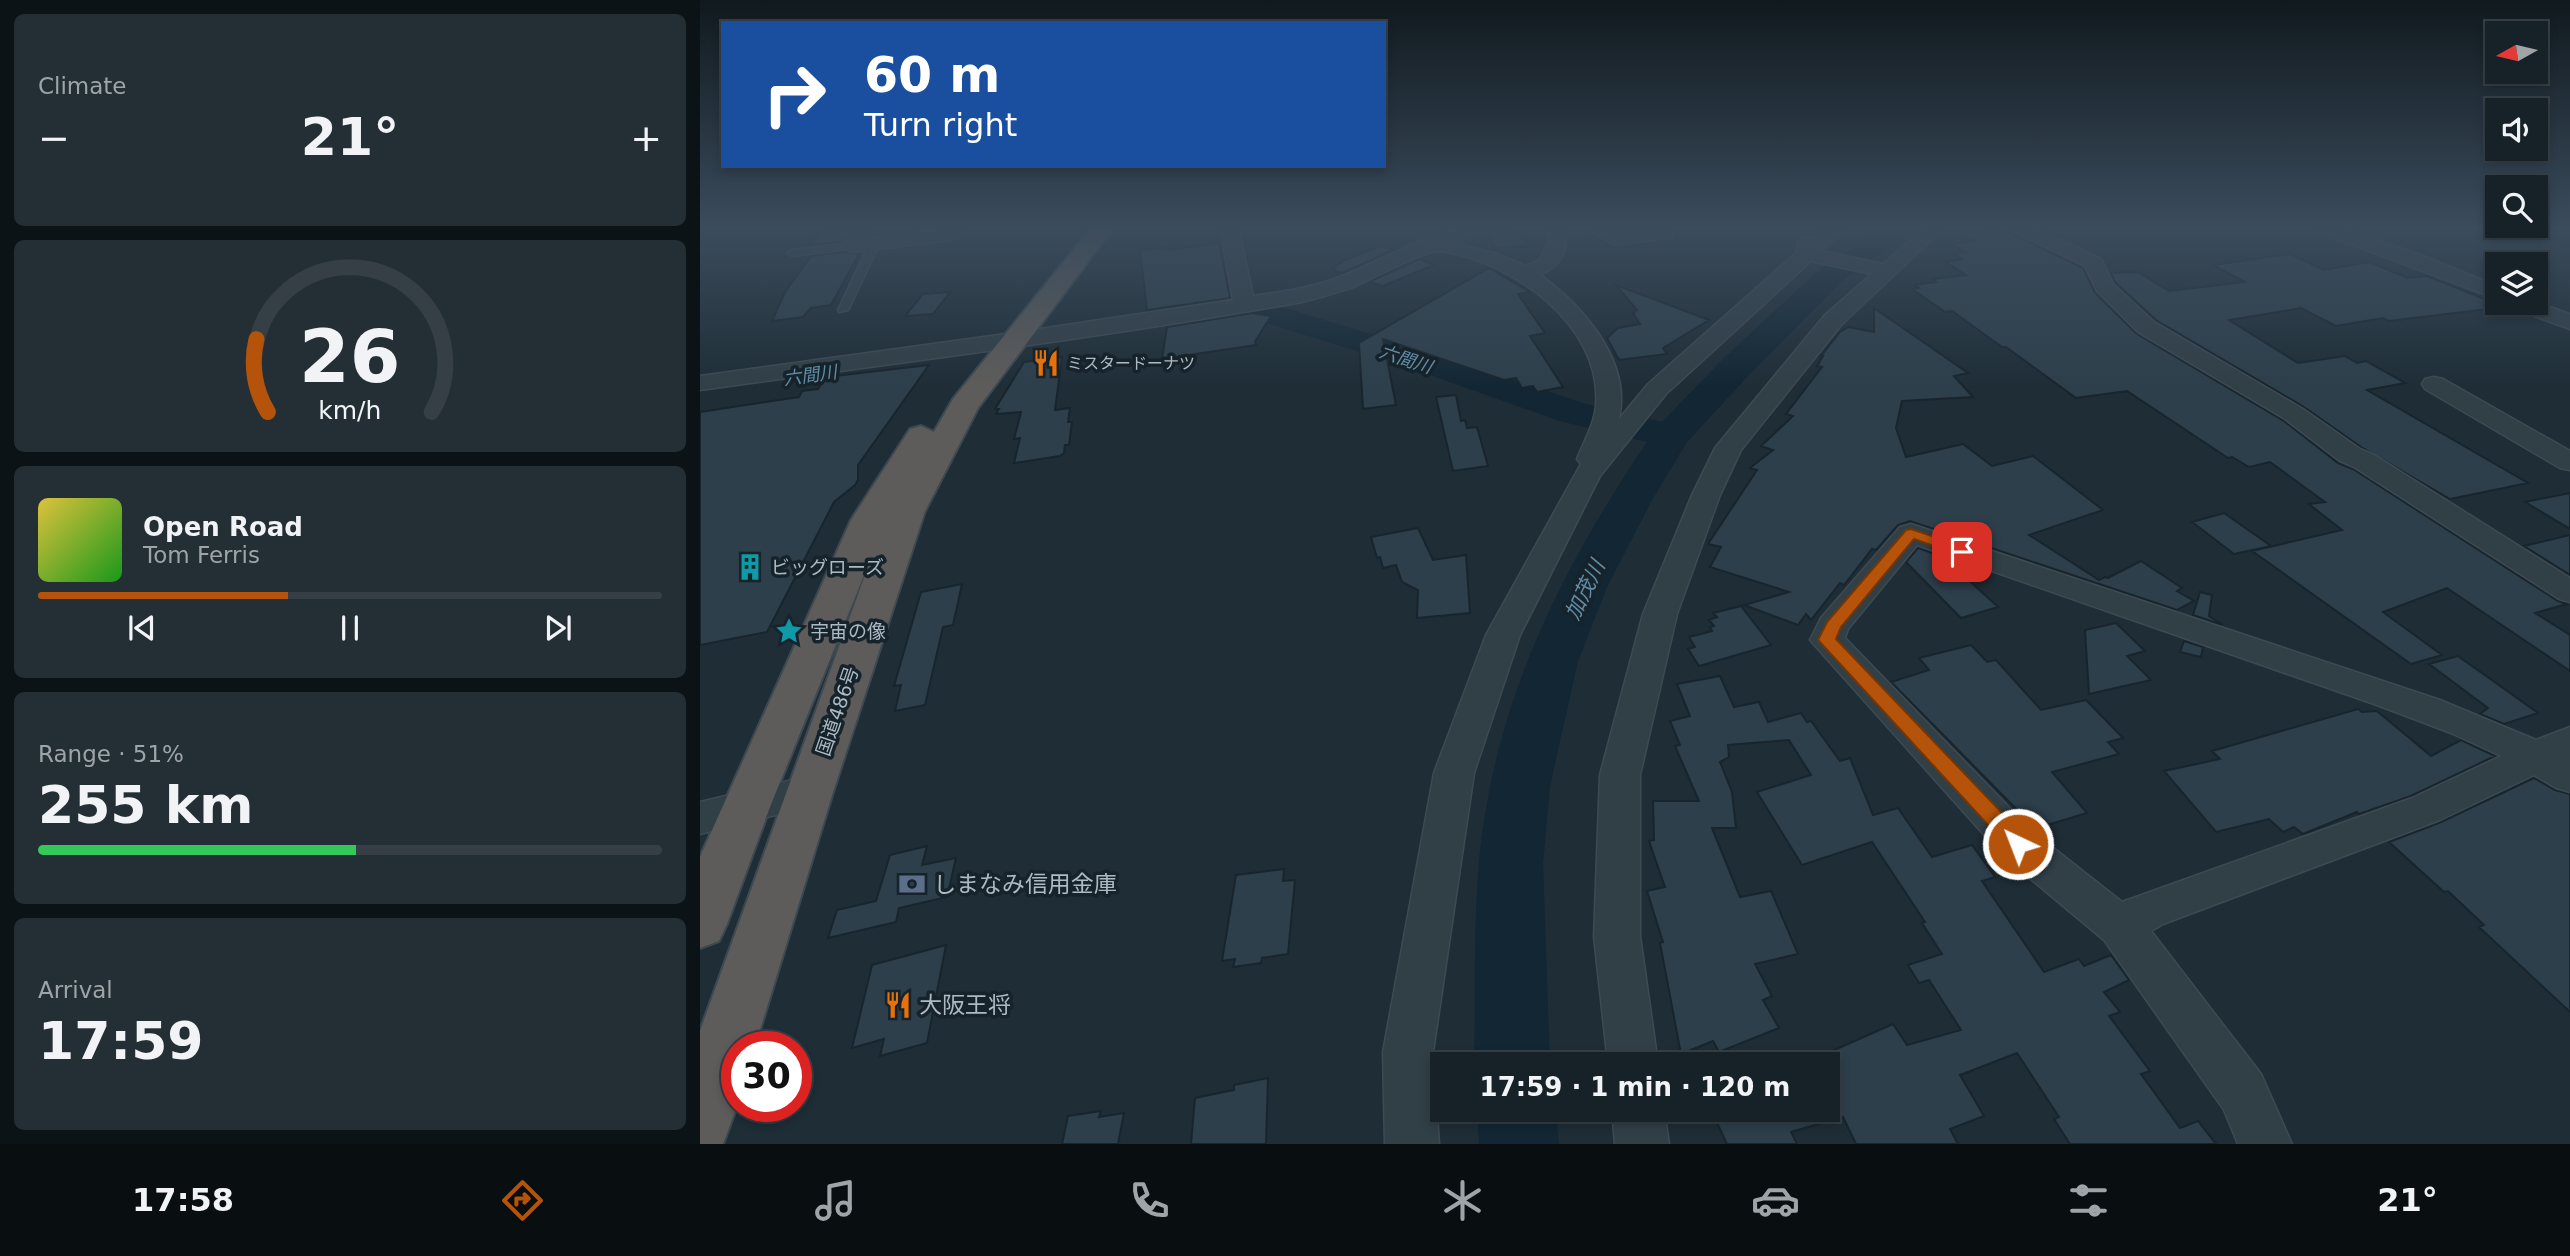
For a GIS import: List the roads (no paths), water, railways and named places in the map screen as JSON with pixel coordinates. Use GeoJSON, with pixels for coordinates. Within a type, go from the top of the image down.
{"type":"FeatureCollection","features":[{"type":"Feature","properties":{"kind":"highway","name":"国道486号"},"geometry":{"type":"LineString","coordinates":[[700,1121],[809,792],[907,511],[1002,341],[1046,280]]}},
{"type":"Feature","properties":{"kind":"highway","name":"国道486号"},"geometry":{"type":"LineString","coordinates":[[700,924],[745,807],[869,520],[937,410],[1055,280]]}},
{"type":"Feature","properties":{"kind":"street"},"geometry":{"type":"LineString","coordinates":[[1240,280],[1244,303]]}},
{"type":"Feature","properties":{"kind":"street"},"geometry":{"type":"LineString","coordinates":[[700,383],[1304,295],[1350,280]]}},
{"type":"Feature","properties":{"kind":"street"},"geometry":{"type":"LineString","coordinates":[[1412,1144],[1408,1052],[1454,773],[1503,635],[1587,474],[1609,402],[1605,374],[1581,325],[1557,298],[1533,280]]}},
{"type":"Feature","properties":{"kind":"street"},"geometry":{"type":"LineString","coordinates":[[1587,474],[1657,389],[1770,280]]}},
{"type":"Feature","properties":{"kind":"street"},"geometry":{"type":"LineString","coordinates":[[1632,1052],[1617,936],[1620,775],[1660,614],[1706,495],[1728,448],[1833,320],[1876,280]]}},
{"type":"Feature","properties":{"kind":"street"},"geometry":{"type":"LineString","coordinates":[[2102,280],[2104,286],[2146,327],[2294,414],[2350,455],[2364,461],[2570,592]]}},
{"type":"Feature","properties":{"kind":"street"},"geometry":{"type":"LineString","coordinates":[[2466,280],[2485,288]]}},
{"type":"Feature","properties":{"kind":"street"},"geometry":{"type":"LineString","coordinates":[[2548,314],[2570,322]]}},
{"type":"Feature","properties":{"kind":"street"},"geometry":{"type":"LineString","coordinates":[[2434,384],[2570,462]]}},
{"type":"Feature","properties":{"kind":"street"},"geometry":{"type":"LineString","coordinates":[[2265,1144],[2243,1092],[2120,926],[2018,844],[1827,640],[1833,625],[1911,533],[2065,589],[2453,717],[2559,758]]}},
{"type":"Feature","properties":{"kind":"street"},"geometry":{"type":"LineString","coordinates":[[2120,926],[2147,910],[2559,758]]}},
{"type":"Feature","properties":{"kind":"street"},"geometry":{"type":"LineString","coordinates":[[700,818],[809,792]]}},
{"type":"Feature","properties":{"kind":"street"},"geometry":{"type":"LineString","coordinates":[[1639,1122],[1642,1144]]}},
{"type":"Feature","properties":{"kind":"lane"},"geometry":{"type":"LineString","coordinates":[[843,310],[854,280]]}},
{"type":"Feature","properties":{"kind":"waterway","name":"加茂川"},"geometry":{"type":"LineString","coordinates":[[1512,1052],[1511,863],[1520,786],[1552,661],[1583,587],[1630,500],[1671,436],[1736,367],[1825,280]]}},
{"type":"Feature","properties":{"kind":"waterway","name":"六間川"},"geometry":{"type":"LineString","coordinates":[[1195,316],[1252,308],[1408,356],[1574,413],[1657,433]]}},
{"type":"Feature","properties":{"kind":"waterway","name":"加茂川"},"geometry":{"type":"LineString","coordinates":[[1517,1122],[1519,1144]]}},
{"type":"Feature","properties":{"kind":"place","name":"ミスタードーナツ"},"geometry":{"type":"Point","coordinates":[1046,363]}},
{"type":"Feature","properties":{"kind":"place","name":"ビッグローズ"},"geometry":{"type":"Point","coordinates":[750,567]}},
{"type":"Feature","properties":{"kind":"place","name":"宇宙の像"},"geometry":{"type":"Point","coordinates":[789,631]}},
{"type":"Feature","properties":{"kind":"place","name":"しまなみ信用金庫"},"geometry":{"type":"Point","coordinates":[912,884]}},
{"type":"Feature","properties":{"kind":"place","name":"大阪王将"},"geometry":{"type":"Point","coordinates":[898,1005]}}]}
